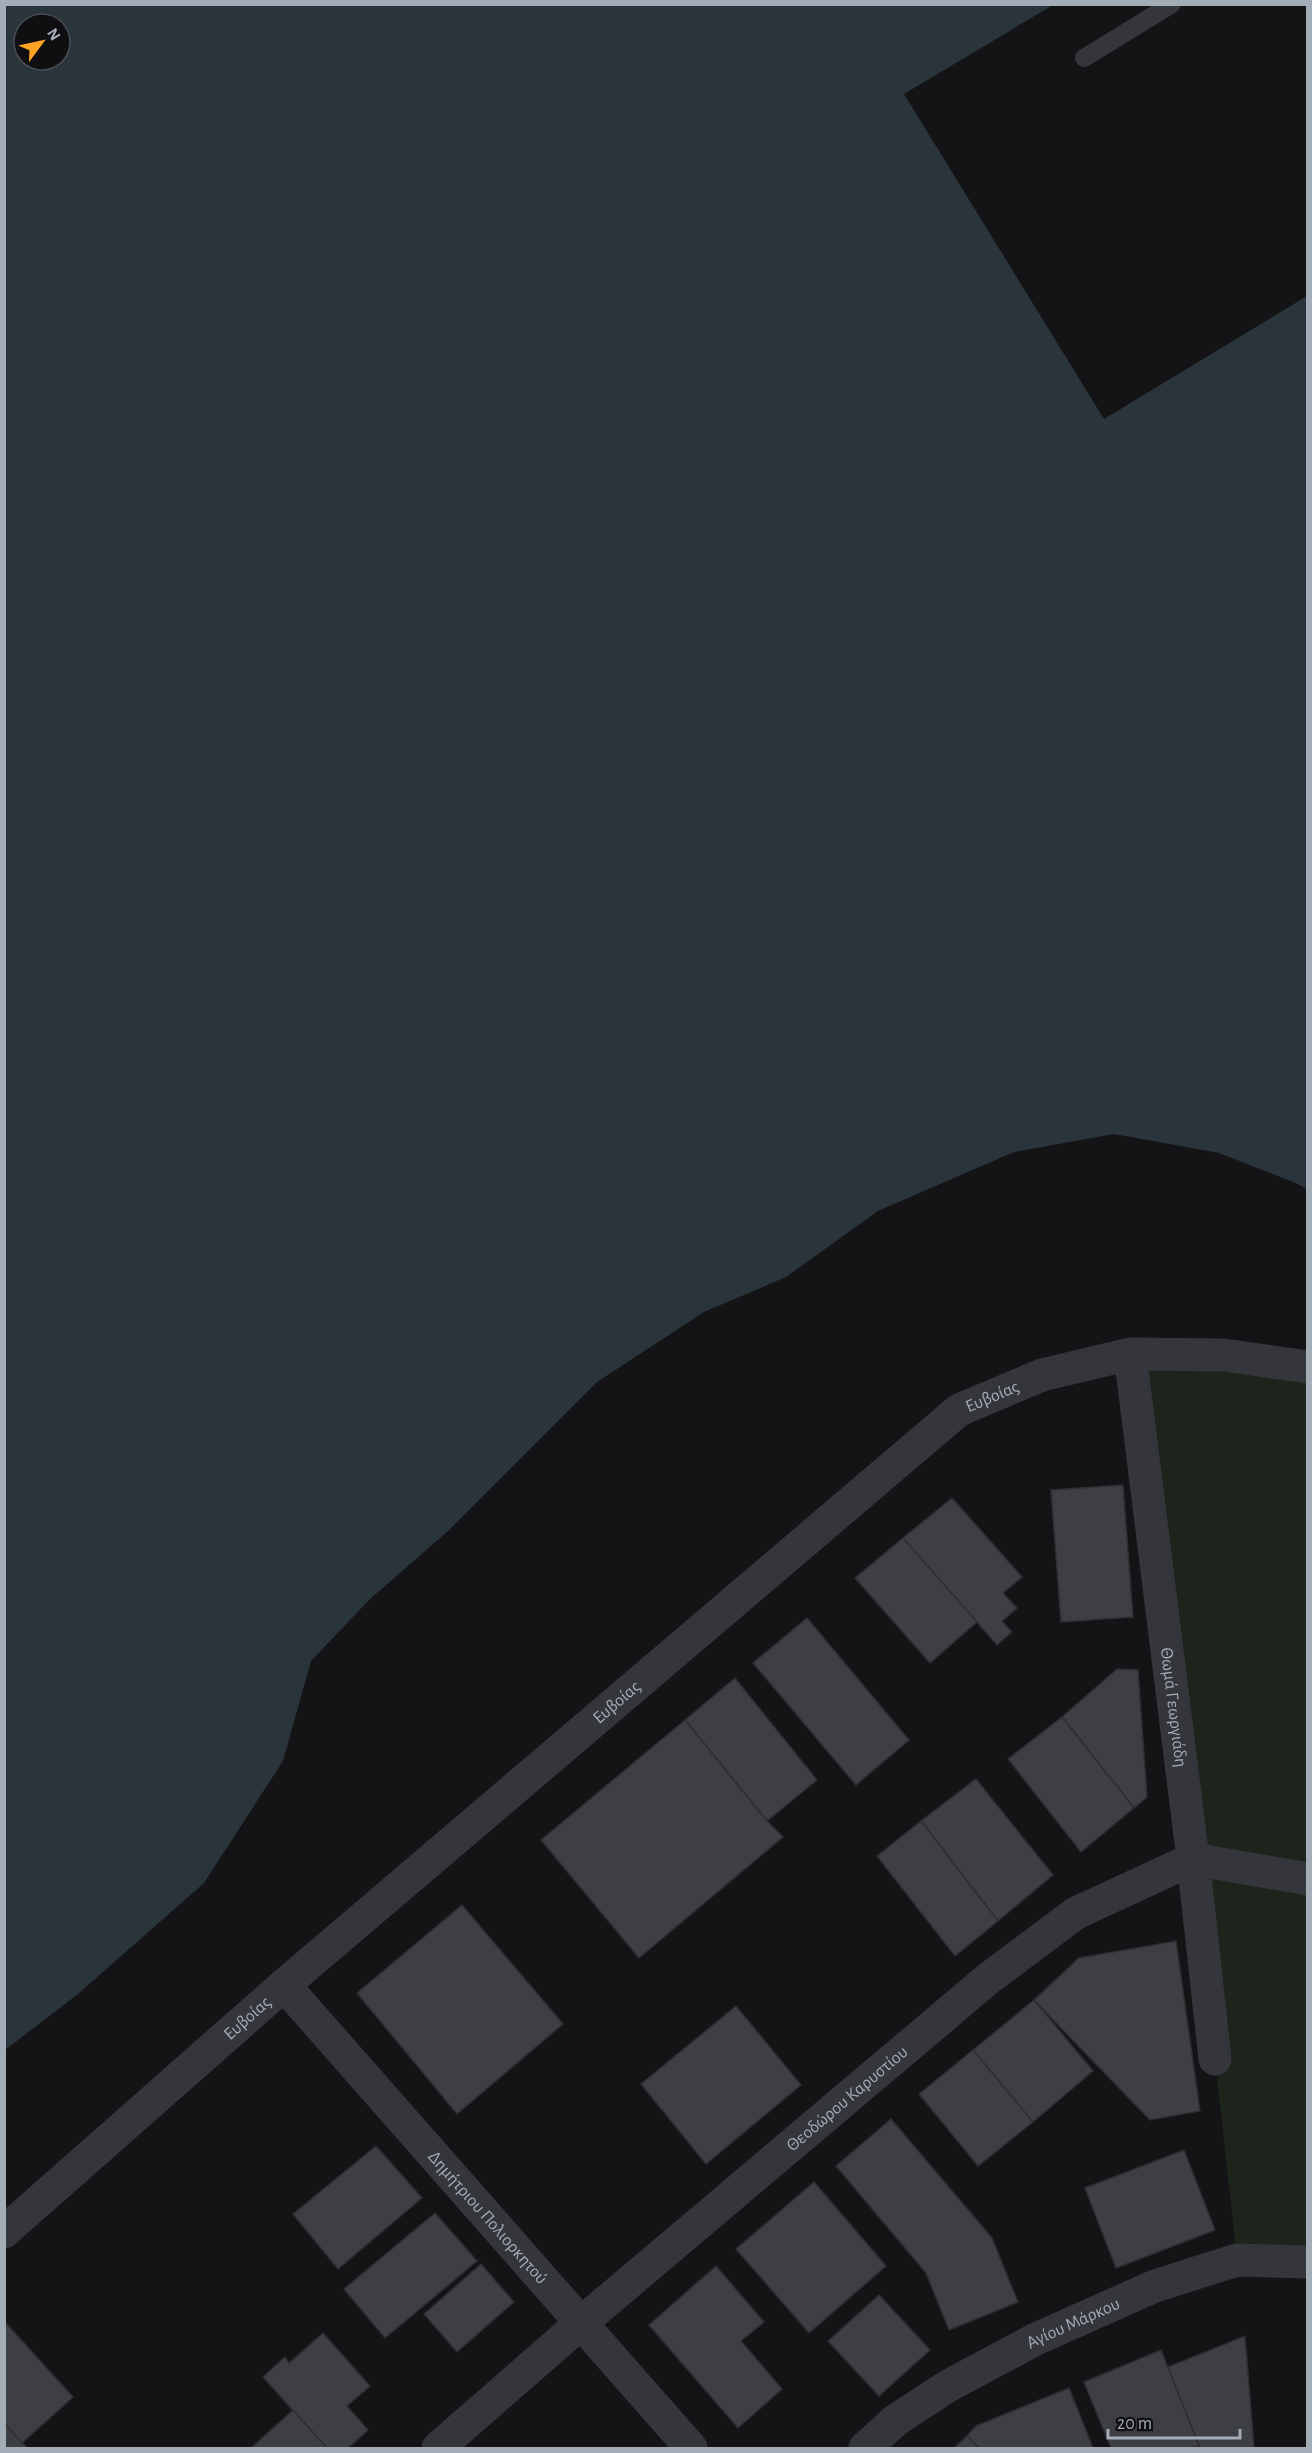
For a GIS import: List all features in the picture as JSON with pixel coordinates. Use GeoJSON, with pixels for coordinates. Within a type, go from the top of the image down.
{"type":"FeatureCollection","features":[{"type":"Feature","properties":{"kind":"street","name":"Ευβοίας"},"geometry":{"type":"LineString","coordinates":[[4,2232],[284,1984],[959,1410],[1042,1375],[1130,1354],[1224,1355],[1308,1367]]}},
{"type":"Feature","properties":{"kind":"street","name":"Θωμά Γεωργιάδη"},"geometry":{"type":"LineString","coordinates":[[1130,1354],[1215,2059]]}},
{"type":"Feature","properties":{"kind":"street"},"geometry":{"type":"LineString","coordinates":[[1192,1859],[1308,1879]]}},
{"type":"Feature","properties":{"kind":"street","name":"Θεοδώρου Καρυστίου"},"geometry":{"type":"LineString","coordinates":[[438,2448],[581,2323],[989,1978],[1076,1913],[1192,1859]]}},
{"type":"Feature","properties":{"kind":"street","name":"Δημήτριου Πολιορκητού"},"geometry":{"type":"LineString","coordinates":[[284,1984],[691,2448]]}},
{"type":"Feature","properties":{"kind":"street","name":"Αγίου Μάρκου"},"geometry":{"type":"LineString","coordinates":[[865,2448],[896,2420],[948,2386],[1036,2339],[1155,2286],[1237,2260],[1308,2262]]}},
{"type":"Feature","properties":{"kind":"lane"},"geometry":{"type":"LineString","coordinates":[[1084,58],[1172,4]]}},
{"type":"Feature","properties":{"kind":"shaded area"},"geometry":{"type":"Polygon","coordinates":[[[5,4],[1053,5],[904,94],[1104,419],[1307,296],[1308,1190],[1219,1153],[1114,1134],[1014,1152],[878,1211],[786,1277],[704,1312],[597,1382],[448,1531],[370,1599],[311,1661],[283,1761],[204,1883],[78,1994],[5,2050],[5,4]]]}},
{"type":"Feature","properties":{"kind":"shaded area"},"geometry":{"type":"Polygon","coordinates":[[[1130,1354],[1307,1367],[1307,2262],[1237,2260],[1193,1859],[1130,1354]]]}},
{"type":"Feature","properties":{"kind":"building"},"geometry":{"type":"Polygon","coordinates":[[[1123,1485],[1133,1617],[1061,1622],[1051,1490],[1123,1485]]]}},
{"type":"Feature","properties":{"kind":"building"},"geometry":{"type":"Polygon","coordinates":[[[952,1498],[1022,1577],[1003,1593],[1017,1608],[1002,1621],[1012,1632],[997,1645],[903,1538],[952,1498]]]}},
{"type":"Feature","properties":{"kind":"building"},"geometry":{"type":"Polygon","coordinates":[[[903,1538],[977,1622],[930,1663],[855,1578],[903,1538]]]}},
{"type":"Feature","properties":{"kind":"building"},"geometry":{"type":"Polygon","coordinates":[[[807,1618],[909,1740],[856,1785],[753,1663],[807,1618]]]}},
{"type":"Feature","properties":{"kind":"building"},"geometry":{"type":"Polygon","coordinates":[[[1117,1669],[1138,1670],[1147,1797],[1134,1808],[1062,1717],[1117,1669]]]}},
{"type":"Feature","properties":{"kind":"building"},"geometry":{"type":"Polygon","coordinates":[[[735,1678],[817,1780],[767,1821],[685,1720],[735,1678]]]}},
{"type":"Feature","properties":{"kind":"building"},"geometry":{"type":"Polygon","coordinates":[[[1062,1717],[1134,1808],[1081,1852],[1008,1759],[1062,1717]]]}},
{"type":"Feature","properties":{"kind":"building"},"geometry":{"type":"Polygon","coordinates":[[[685,1720],[767,1821],[783,1837],[639,1958],[541,1840],[685,1720]]]}},
{"type":"Feature","properties":{"kind":"building"},"geometry":{"type":"Polygon","coordinates":[[[976,1779],[1053,1875],[998,1921],[921,1821],[976,1779]]]}},
{"type":"Feature","properties":{"kind":"building"},"geometry":{"type":"Polygon","coordinates":[[[921,1821],[998,1921],[955,1956],[877,1856],[921,1821]]]}},
{"type":"Feature","properties":{"kind":"building"},"geometry":{"type":"Polygon","coordinates":[[[462,1905],[563,2024],[457,2114],[357,1993],[462,1905]]]}},
{"type":"Feature","properties":{"kind":"building"},"geometry":{"type":"Polygon","coordinates":[[[1176,1941],[1200,2111],[1150,2120],[1034,2000],[1079,1958],[1176,1941]]]}},
{"type":"Feature","properties":{"kind":"building"},"geometry":{"type":"Polygon","coordinates":[[[1034,2000],[1093,2071],[1033,2122],[973,2050],[1034,2000]]]}},
{"type":"Feature","properties":{"kind":"building"},"geometry":{"type":"Polygon","coordinates":[[[736,2006],[801,2085],[706,2164],[641,2084],[736,2006]]]}},
{"type":"Feature","properties":{"kind":"building"},"geometry":{"type":"Polygon","coordinates":[[[973,2050],[1033,2122],[978,2166],[919,2094],[973,2050]]]}},
{"type":"Feature","properties":{"kind":"building"},"geometry":{"type":"Polygon","coordinates":[[[891,2119],[992,2238],[1018,2302],[949,2330],[926,2273],[836,2166],[891,2119]]]}},
{"type":"Feature","properties":{"kind":"building"},"geometry":{"type":"Polygon","coordinates":[[[376,2146],[422,2198],[338,2269],[293,2214],[376,2146]]]}},
{"type":"Feature","properties":{"kind":"building"},"geometry":{"type":"Polygon","coordinates":[[[1184,2150],[1215,2230],[1116,2268],[1085,2188],[1184,2150]]]}},
{"type":"Feature","properties":{"kind":"building"},"geometry":{"type":"Polygon","coordinates":[[[814,2182],[886,2266],[809,2333],[736,2249],[814,2182]]]}},
{"type":"Feature","properties":{"kind":"building"},"geometry":{"type":"Polygon","coordinates":[[[435,2213],[477,2261],[385,2338],[344,2289],[435,2213]]]}},
{"type":"Feature","properties":{"kind":"building"},"geometry":{"type":"Polygon","coordinates":[[[481,2264],[514,2302],[457,2352],[424,2314],[481,2264]]]}},
{"type":"Feature","properties":{"kind":"building"},"geometry":{"type":"Polygon","coordinates":[[[716,2266],[764,2322],[741,2341],[782,2389],[738,2428],[649,2325],[716,2266]]]}},
{"type":"Feature","properties":{"kind":"building"},"geometry":{"type":"Polygon","coordinates":[[[879,2295],[930,2350],[879,2396],[828,2341],[879,2295]]]}},
{"type":"Feature","properties":{"kind":"building"},"geometry":{"type":"Polygon","coordinates":[[[4,2321],[73,2397],[22,2443],[4,2423],[4,2321]]]}},
{"type":"Feature","properties":{"kind":"building"},"geometry":{"type":"Polygon","coordinates":[[[323,2333],[370,2386],[347,2406],[368,2430],[348,2448],[327,2448],[263,2377],[285,2357],[289,2363],[323,2333]]]}},
{"type":"Feature","properties":{"kind":"building"},"geometry":{"type":"Polygon","coordinates":[[[1245,2336],[1254,2448],[1200,2448],[1168,2367],[1245,2336]]]}},
{"type":"Feature","properties":{"kind":"building"},"geometry":{"type":"Polygon","coordinates":[[[1161,2350],[1199,2446],[1192,2448],[1111,2448],[1084,2382],[1161,2350]]]}},
{"type":"Feature","properties":{"kind":"building"},"geometry":{"type":"Polygon","coordinates":[[[1069,2388],[1093,2448],[979,2448],[967,2436],[976,2426],[1069,2388]]]}},
{"type":"Feature","properties":{"kind":"building"},"geometry":{"type":"Polygon","coordinates":[[[293,2410],[327,2448],[251,2448],[293,2410]]]}},
{"type":"Feature","properties":{"kind":"building"},"geometry":{"type":"Polygon","coordinates":[[[4,2423],[22,2443],[28,2448],[4,2448],[4,2423]]]}},
{"type":"Feature","properties":{"kind":"building"},"geometry":{"type":"Polygon","coordinates":[[[967,2436],[979,2448],[954,2448],[967,2436]]]}}]}
